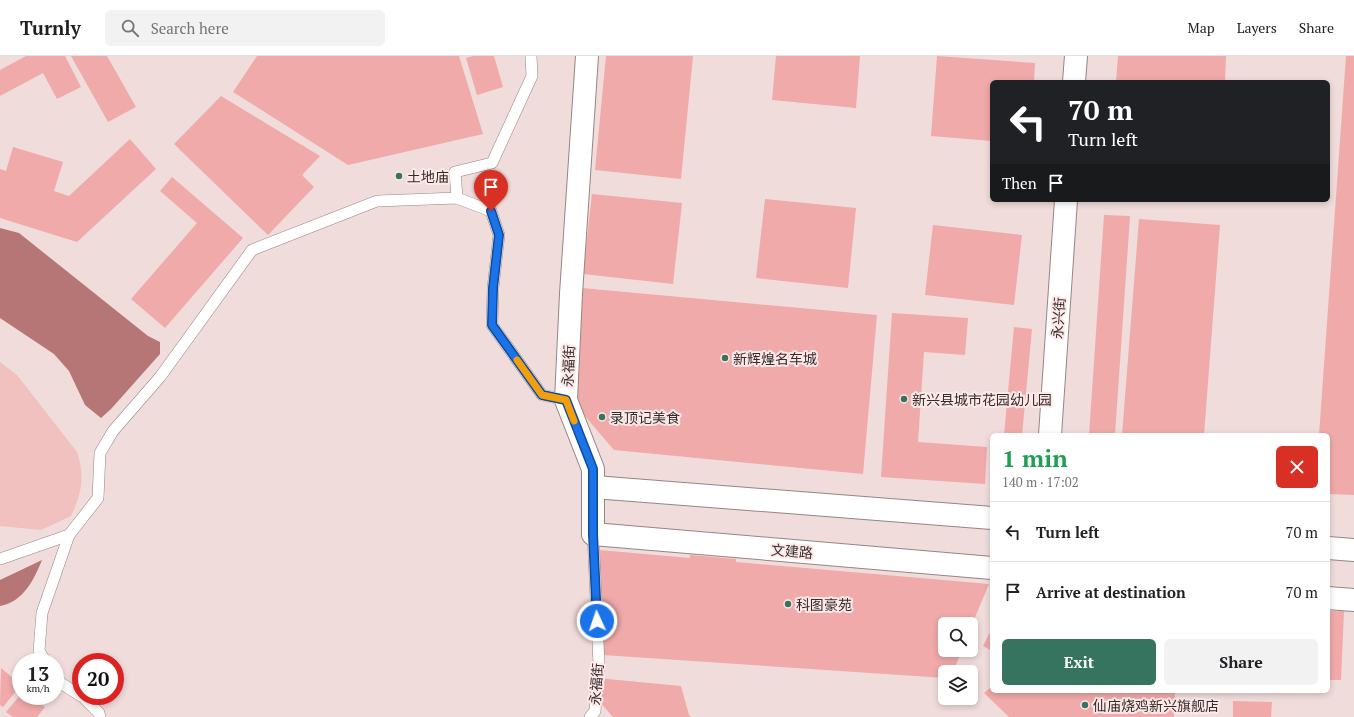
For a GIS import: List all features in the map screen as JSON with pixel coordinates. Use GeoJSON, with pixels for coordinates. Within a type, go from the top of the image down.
{"type":"FeatureCollection","features":[{"type":"Feature","properties":{"kind":"main road","name":"永福街"},"geometry":{"type":"LineString","coordinates":[[587,56],[571,294],[566,400],[593,469],[593,534]]}},
{"type":"Feature","properties":{"kind":"main road"},"geometry":{"type":"LineString","coordinates":[[1074,80],[1076,56]]}},
{"type":"Feature","properties":{"kind":"main road","name":"永兴街"},"geometry":{"type":"LineString","coordinates":[[1050,433],[1066,202]]}},
{"type":"Feature","properties":{"kind":"main road"},"geometry":{"type":"LineString","coordinates":[[594,487],[990,518]]}},
{"type":"Feature","properties":{"kind":"main road","name":"文建路"},"geometry":{"type":"LineString","coordinates":[[593,534],[990,568]]}},
{"type":"Feature","properties":{"kind":"main road"},"geometry":{"type":"LineString","coordinates":[[1330,548],[1354,550]]}},
{"type":"Feature","properties":{"kind":"main road"},"geometry":{"type":"LineString","coordinates":[[1330,598],[1354,600]]}},
{"type":"Feature","properties":{"kind":"lane"},"geometry":{"type":"LineString","coordinates":[[457,198],[455,172],[492,163],[532,76],[531,56]]}},
{"type":"Feature","properties":{"kind":"lane"},"geometry":{"type":"LineString","coordinates":[[40,653],[39,651],[42,613],[69,535],[98,498],[100,453],[113,431],[160,377],[252,250],[377,201],[457,198],[491,211],[499,235],[493,288],[492,325],[542,395],[566,400]]}},
{"type":"Feature","properties":{"kind":"lane","name":"永福街"},"geometry":{"type":"LineString","coordinates":[[590,717],[594,711],[599,664],[593,534]]}},
{"type":"Feature","properties":{"kind":"lane"},"geometry":{"type":"LineString","coordinates":[[0,558],[69,535]]}},
{"type":"Feature","properties":{"kind":"lane"},"geometry":{"type":"LineString","coordinates":[[91,705],[99,713],[100,717]]}},
{"type":"Feature","properties":{"kind":"shaded area"},"geometry":{"type":"Polygon","coordinates":[[[0,228],[19,233],[148,336],[160,342],[160,354],[111,409],[101,418],[85,405],[69,371],[54,354],[0,318],[0,228]]]}},
{"type":"Feature","properties":{"kind":"shaded area"},"geometry":{"type":"Polygon","coordinates":[[[0,362],[17,375],[77,452],[82,477],[78,500],[71,516],[41,530],[0,526],[0,362]]]}},
{"type":"Feature","properties":{"kind":"shaded area"},"geometry":{"type":"Polygon","coordinates":[[[42,560],[27,589],[15,600],[0,606],[0,580],[42,560]]]}},
{"type":"Feature","properties":{"kind":"building"},"geometry":{"type":"Polygon","coordinates":[[[26,56],[65,56],[81,87],[57,99],[43,73],[0,96],[0,70],[26,56]]]}},
{"type":"Feature","properties":{"kind":"building"},"geometry":{"type":"Polygon","coordinates":[[[71,56],[107,56],[136,107],[108,122],[71,56]]]}},
{"type":"Feature","properties":{"kind":"building"},"geometry":{"type":"Polygon","coordinates":[[[257,56],[459,56],[483,134],[348,165],[233,92],[257,56]]]}},
{"type":"Feature","properties":{"kind":"building"},"geometry":{"type":"Polygon","coordinates":[[[473,56],[494,56],[503,87],[477,95],[466,58],[473,56]]]}},
{"type":"Feature","properties":{"kind":"building"},"geometry":{"type":"Polygon","coordinates":[[[606,56],[693,56],[681,179],[595,170],[606,56]]]}},
{"type":"Feature","properties":{"kind":"building"},"geometry":{"type":"Polygon","coordinates":[[[776,56],[860,56],[856,108],[772,100],[776,56]]]}},
{"type":"Feature","properties":{"kind":"building"},"geometry":{"type":"Polygon","coordinates":[[[937,56],[1035,63],[1034,80],[990,80],[990,141],[931,136],[937,56]]]}},
{"type":"Feature","properties":{"kind":"building"},"geometry":{"type":"Polygon","coordinates":[[[1118,56],[1226,56],[1225,80],[1116,80],[1118,56]]]}},
{"type":"Feature","properties":{"kind":"building"},"geometry":{"type":"Polygon","coordinates":[[[1346,56],[1354,56],[1354,495],[1330,494],[1330,433],[1319,433],[1346,56]]]}},
{"type":"Feature","properties":{"kind":"building"},"geometry":{"type":"Polygon","coordinates":[[[221,96],[320,156],[302,175],[314,187],[268,235],[174,144],[221,96]]]}},
{"type":"Feature","properties":{"kind":"building"},"geometry":{"type":"Polygon","coordinates":[[[130,139],[156,169],[77,242],[0,218],[0,169],[6,171],[13,147],[63,162],[54,191],[69,196],[130,139]]]}},
{"type":"Feature","properties":{"kind":"building"},"geometry":{"type":"Polygon","coordinates":[[[172,177],[243,238],[165,328],[131,299],[197,223],[160,191],[172,177]]]}},
{"type":"Feature","properties":{"kind":"building"},"geometry":{"type":"Polygon","coordinates":[[[592,194],[682,203],[673,284],[583,274],[592,194]]]}},
{"type":"Feature","properties":{"kind":"building"},"geometry":{"type":"Polygon","coordinates":[[[765,199],[856,208],[848,288],[756,278],[765,199]]]}},
{"type":"Feature","properties":{"kind":"building"},"geometry":{"type":"Polygon","coordinates":[[[1104,215],[1130,216],[1115,433],[1089,433],[1104,215]]]}},
{"type":"Feature","properties":{"kind":"building"},"geometry":{"type":"Polygon","coordinates":[[[1139,219],[1220,225],[1204,433],[1122,433],[1139,219]]]}},
{"type":"Feature","properties":{"kind":"building"},"geometry":{"type":"Polygon","coordinates":[[[933,225],[1022,235],[1014,305],[925,295],[933,225]]]}},
{"type":"Feature","properties":{"kind":"building","name":"新辉煌名车城"},"geometry":{"type":"Polygon","coordinates":[[[582,288],[877,315],[863,474],[614,450],[572,401],[582,288]]]}},
{"type":"Feature","properties":{"kind":"building","name":"新兴县城市花园幼儿园"},"geometry":{"type":"Polygon","coordinates":[[[892,313],[968,318],[965,355],[924,352],[918,442],[987,447],[985,484],[881,477],[892,313]]]}},
{"type":"Feature","properties":{"kind":"building"},"geometry":{"type":"Polygon","coordinates":[[[1014,327],[1032,329],[1022,433],[1004,433],[1014,327]]]}},
{"type":"Feature","properties":{"kind":"building","name":"科图豪苑"},"geometry":{"type":"Polygon","coordinates":[[[588,549],[690,558],[690,555],[736,559],[736,562],[989,584],[975,617],[938,617],[938,657],[959,657],[956,665],[938,665],[938,678],[603,655],[588,549]]]}},
{"type":"Feature","properties":{"kind":"building"},"geometry":{"type":"Polygon","coordinates":[[[1330,611],[1344,611],[1341,680],[1330,680],[1330,611]]]}},
{"type":"Feature","properties":{"kind":"building"},"geometry":{"type":"Polygon","coordinates":[[[990,632],[990,650],[983,646],[990,632]]]}},
{"type":"Feature","properties":{"kind":"building"},"geometry":{"type":"Polygon","coordinates":[[[1,668],[12,677],[12,696],[3,707],[0,705],[1,668]]]}},
{"type":"Feature","properties":{"kind":"building"},"geometry":{"type":"Polygon","coordinates":[[[597,678],[681,686],[689,715],[691,717],[613,717],[599,701],[597,678]]]}},
{"type":"Feature","properties":{"kind":"building","name":"仙庙烧鸡新兴旗舰店"},"geometry":{"type":"Polygon","coordinates":[[[990,688],[990,693],[1175,693],[1174,717],[1009,717],[984,693],[990,688]]]}},
{"type":"Feature","properties":{"kind":"building"},"geometry":{"type":"Polygon","coordinates":[[[1233,701],[1272,702],[1271,717],[1233,717],[1233,701]]]}},
{"type":"Feature","properties":{"kind":"building"},"geometry":{"type":"Polygon","coordinates":[[[12,705],[43,705],[45,707],[37,717],[13,717],[6,712],[12,705]]]}},
{"type":"Feature","properties":{"kind":"slow traffic"},"geometry":{"type":"LineString","coordinates":[[517,360],[542,395],[566,400],[574,421]]}},
{"type":"Feature","properties":{"kind":"place","name":"土地庙"},"geometry":{"type":"Point","coordinates":[399,176]}},
{"type":"Feature","properties":{"kind":"place","name":"新辉煌名车城"},"geometry":{"type":"Point","coordinates":[725,358]}},
{"type":"Feature","properties":{"kind":"place","name":"新兴县城市花园幼儿园"},"geometry":{"type":"Point","coordinates":[904,399]}},
{"type":"Feature","properties":{"kind":"place","name":"录顶记美食"},"geometry":{"type":"Point","coordinates":[602,417]}},
{"type":"Feature","properties":{"kind":"place","name":"科图豪苑"},"geometry":{"type":"Point","coordinates":[788,604]}},
{"type":"Feature","properties":{"kind":"place","name":"仙庙烧鸡新兴旗舰店"},"geometry":{"type":"Point","coordinates":[1085,705]}},
{"type":"Feature","properties":{"kind":"route"},"geometry":{"type":"LineString","coordinates":[[491,211],[499,235],[493,288],[492,325],[542,395],[566,400],[593,469],[593,534],[597,621]]}}]}
